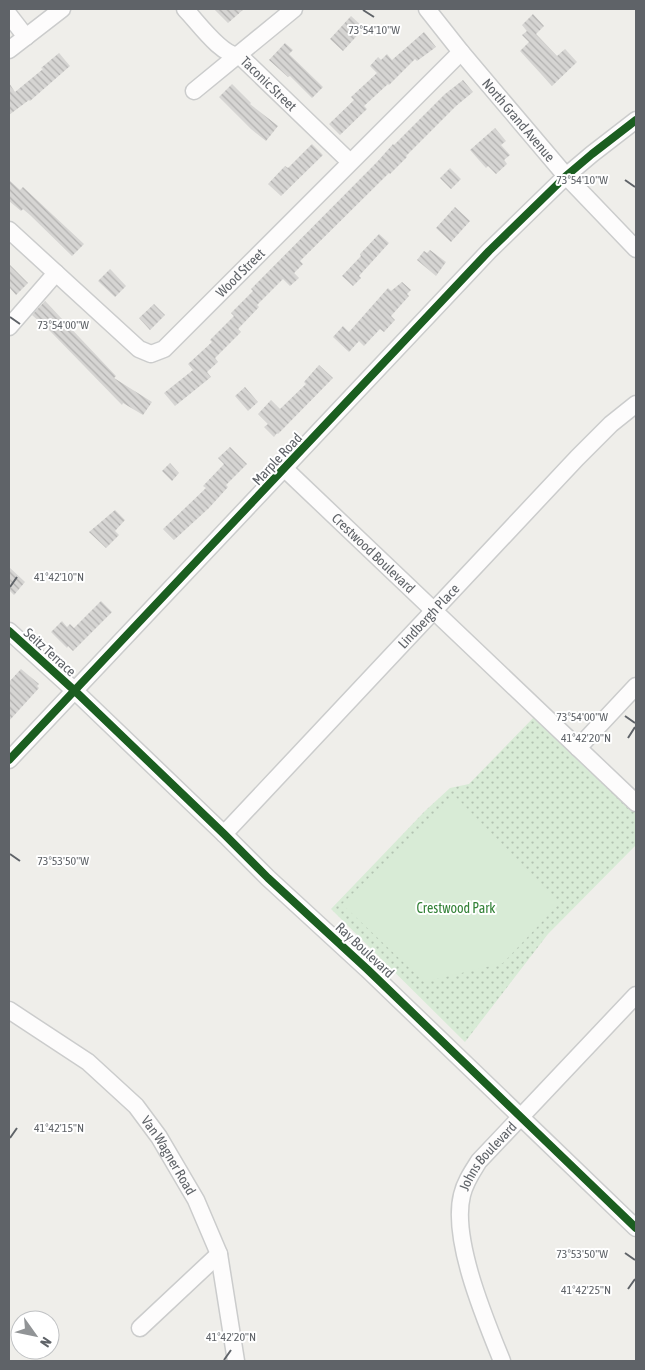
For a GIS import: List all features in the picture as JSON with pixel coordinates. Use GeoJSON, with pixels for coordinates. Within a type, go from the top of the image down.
{"type":"FeatureCollection","features":[{"type":"Feature","properties":{"kind":"street"},"geometry":{"type":"LineString","coordinates":[[9,50],[62,9]]}},
{"type":"Feature","properties":{"kind":"street","name":"Taconic Street"},"geometry":{"type":"LineString","coordinates":[[185,9],[224,50],[234,56],[239,55],[350,162]]}},
{"type":"Feature","properties":{"kind":"street"},"geometry":{"type":"LineString","coordinates":[[194,91],[294,9]]}},
{"type":"Feature","properties":{"kind":"street","name":"North Grand Avenue"},"geometry":{"type":"LineString","coordinates":[[427,9],[460,52],[566,176],[636,248]]}},
{"type":"Feature","properties":{"kind":"street"},"geometry":{"type":"LineString","coordinates":[[9,15],[26,36]]}},
{"type":"Feature","properties":{"kind":"street","name":"Wood Street"},"geometry":{"type":"LineString","coordinates":[[9,230],[139,349],[151,354],[164,349],[460,52]]}},
{"type":"Feature","properties":{"kind":"street","name":"Marple Road"},"geometry":{"type":"LineString","coordinates":[[9,760],[489,251],[566,176],[636,120]]}},
{"type":"Feature","properties":{"kind":"street"},"geometry":{"type":"LineString","coordinates":[[9,327],[56,273]]}},
{"type":"Feature","properties":{"kind":"street","name":"Lindbergh Place"},"geometry":{"type":"LineString","coordinates":[[224,834],[578,458],[612,424],[636,404]]}},
{"type":"Feature","properties":{"kind":"street","name":"Crestwood Boulevard"},"geometry":{"type":"LineString","coordinates":[[285,469],[636,802]]}},
{"type":"Feature","properties":{"kind":"street","name":"Seitz Terrace"},"geometry":{"type":"LineString","coordinates":[[9,631],[75,691]]}},
{"type":"Feature","properties":{"kind":"street"},"geometry":{"type":"LineString","coordinates":[[578,748],[636,686]]}},
{"type":"Feature","properties":{"kind":"street","name":"Ray Boulevard"},"geometry":{"type":"LineString","coordinates":[[75,691],[268,878],[367,969],[636,1228]]}},
{"type":"Feature","properties":{"kind":"street","name":"Johns Boulevard"},"geometry":{"type":"LineString","coordinates":[[502,1361],[484,1316],[463,1245],[459,1214],[466,1183],[479,1161],[636,995]]}},
{"type":"Feature","properties":{"kind":"street","name":"Van Wagner Road"},"geometry":{"type":"LineString","coordinates":[[9,1010],[88,1062],[136,1106],[159,1137],[196,1200],[219,1254],[236,1361]]}},
{"type":"Feature","properties":{"kind":"street"},"geometry":{"type":"LineString","coordinates":[[140,1328],[219,1254]]}},
{"type":"Feature","properties":{"kind":"green space","name":"Crestwood Park"},"geometry":{"type":"Polygon","coordinates":[[[538,713],[636,809],[636,845],[548,934],[465,1042],[331,909],[425,811],[450,788],[469,784],[538,713]]]}},
{"type":"Feature","properties":{"kind":"green space"},"geometry":{"type":"Polygon","coordinates":[[[454,795],[560,903],[503,963],[424,982],[342,904],[454,795]]]}},
{"type":"Feature","properties":{"kind":"building"},"geometry":{"type":"Polygon","coordinates":[[[214,9],[244,9],[228,23],[214,9]]]}},
{"type":"Feature","properties":{"kind":"building"},"geometry":{"type":"Polygon","coordinates":[[[533,14],[544,26],[536,34],[557,56],[565,49],[577,62],[552,86],[520,51],[529,42],[522,35],[527,31],[522,25],[533,14]]]}},
{"type":"Feature","properties":{"kind":"building"},"geometry":{"type":"Polygon","coordinates":[[[351,16],[364,28],[343,51],[330,39],[351,16]]]}},
{"type":"Feature","properties":{"kind":"building"},"geometry":{"type":"Polygon","coordinates":[[[424,32],[436,47],[417,61],[415,59],[364,106],[367,109],[340,135],[329,124],[354,100],[351,97],[377,73],[370,66],[378,57],[381,60],[387,54],[392,60],[424,32]]]}},
{"type":"Feature","properties":{"kind":"building"},"geometry":{"type":"Polygon","coordinates":[[[285,43],[293,50],[289,54],[323,87],[312,98],[290,76],[288,77],[269,60],[285,43]]]}},
{"type":"Feature","properties":{"kind":"building"},"geometry":{"type":"Polygon","coordinates":[[[59,53],[70,66],[30,101],[9,115],[9,83],[15,92],[59,53]]]}},
{"type":"Feature","properties":{"kind":"building"},"geometry":{"type":"Polygon","coordinates":[[[463,80],[473,92],[456,106],[390,174],[300,261],[303,264],[294,273],[299,278],[290,286],[283,279],[257,305],[259,307],[238,329],[241,332],[215,358],[218,362],[207,372],[211,377],[175,406],[164,393],[193,370],[188,364],[212,342],[210,340],[234,316],[231,313],[253,291],[251,289],[393,144],[445,94],[463,80]]]}},
{"type":"Feature","properties":{"kind":"building"},"geometry":{"type":"Polygon","coordinates":[[[232,84],[250,104],[278,126],[266,141],[219,97],[232,84]]]}},
{"type":"Feature","properties":{"kind":"building"},"geometry":{"type":"Polygon","coordinates":[[[495,128],[506,141],[501,145],[510,155],[504,160],[507,164],[496,174],[488,166],[486,168],[470,150],[495,128]]]}},
{"type":"Feature","properties":{"kind":"building"},"geometry":{"type":"Polygon","coordinates":[[[312,144],[323,155],[281,196],[268,184],[285,166],[288,168],[312,144]]]}},
{"type":"Feature","properties":{"kind":"building"},"geometry":{"type":"Polygon","coordinates":[[[450,168],[461,179],[451,189],[440,178],[450,168]]]}},
{"type":"Feature","properties":{"kind":"building"},"geometry":{"type":"Polygon","coordinates":[[[9,180],[20,190],[23,187],[84,244],[72,256],[30,215],[23,209],[21,211],[9,201],[9,180]]]}},
{"type":"Feature","properties":{"kind":"building"},"geometry":{"type":"Polygon","coordinates":[[[455,207],[470,221],[451,242],[436,228],[455,207]]]}},
{"type":"Feature","properties":{"kind":"building"},"geometry":{"type":"Polygon","coordinates":[[[379,234],[389,243],[359,276],[361,278],[353,286],[342,276],[379,234]]]}},
{"type":"Feature","properties":{"kind":"building"},"geometry":{"type":"Polygon","coordinates":[[[430,250],[446,262],[436,276],[417,260],[424,251],[427,253],[430,250]]]}},
{"type":"Feature","properties":{"kind":"building"},"geometry":{"type":"Polygon","coordinates":[[[9,264],[28,283],[16,295],[9,287],[9,264]]]}},
{"type":"Feature","properties":{"kind":"building"},"geometry":{"type":"Polygon","coordinates":[[[110,269],[126,286],[115,297],[98,281],[110,269]]]}},
{"type":"Feature","properties":{"kind":"building"},"geometry":{"type":"Polygon","coordinates":[[[402,282],[411,290],[407,294],[409,296],[391,316],[395,320],[384,332],[380,329],[364,346],[359,341],[349,352],[333,337],[343,326],[349,332],[388,288],[391,291],[402,282]]]}},
{"type":"Feature","properties":{"kind":"building"},"geometry":{"type":"Polygon","coordinates":[[[45,301],[116,376],[114,378],[152,402],[143,415],[123,403],[122,405],[32,315],[45,301]]]}},
{"type":"Feature","properties":{"kind":"building"},"geometry":{"type":"Polygon","coordinates":[[[154,304],[165,315],[150,330],[139,318],[154,304]]]}},
{"type":"Feature","properties":{"kind":"building"},"geometry":{"type":"Polygon","coordinates":[[[319,365],[333,378],[274,437],[264,427],[268,424],[258,414],[271,400],[280,409],[306,384],[304,382],[319,365]]]}},
{"type":"Feature","properties":{"kind":"building"},"geometry":{"type":"Polygon","coordinates":[[[245,387],[258,402],[248,411],[235,396],[245,387]]]}},
{"type":"Feature","properties":{"kind":"building"},"geometry":{"type":"Polygon","coordinates":[[[230,447],[247,464],[226,485],[228,487],[209,508],[174,540],[163,529],[206,488],[203,486],[224,464],[218,458],[230,447]]]}},
{"type":"Feature","properties":{"kind":"building"},"geometry":{"type":"Polygon","coordinates":[[[170,463],[179,473],[172,481],[162,471],[170,463]]]}},
{"type":"Feature","properties":{"kind":"building"},"geometry":{"type":"Polygon","coordinates":[[[115,510],[125,520],[115,531],[119,535],[106,548],[89,532],[115,510]]]}},
{"type":"Feature","properties":{"kind":"building"},"geometry":{"type":"Polygon","coordinates":[[[9,567],[25,582],[14,595],[9,590],[9,567]]]}},
{"type":"Feature","properties":{"kind":"building"},"geometry":{"type":"Polygon","coordinates":[[[101,601],[112,612],[73,651],[68,646],[67,648],[51,632],[62,621],[67,627],[70,624],[74,628],[101,601]]]}},
{"type":"Feature","properties":{"kind":"building"},"geometry":{"type":"Polygon","coordinates":[[[21,669],[39,684],[37,686],[39,688],[9,721],[9,682],[21,669]]]}},
{"type":"Feature","properties":{"kind":"cycle path"},"geometry":{"type":"LineString","coordinates":[[9,760],[489,251],[566,176],[636,120]]}},
{"type":"Feature","properties":{"kind":"cycle path"},"geometry":{"type":"LineString","coordinates":[[9,631],[75,691],[268,878],[367,969],[636,1228]]}}]}
